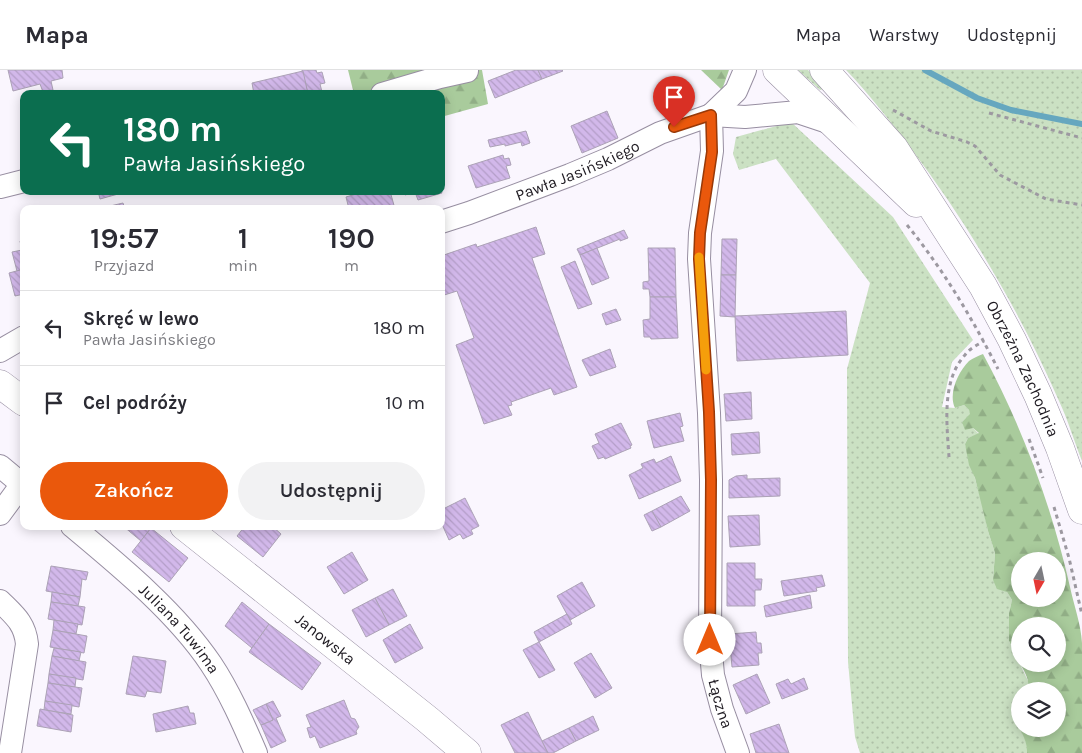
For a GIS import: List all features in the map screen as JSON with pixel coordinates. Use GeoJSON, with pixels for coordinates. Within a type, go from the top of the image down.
{"type":"FeatureCollection","features":[{"type":"Feature","properties":{"kind":"street","name":"Pawła Jasińskiego"},"geometry":{"type":"LineString","coordinates":[[711,115],[736,91],[745,70]]}},
{"type":"Feature","properties":{"kind":"street","name":"Obrzeżna Zachodnia"},"geometry":{"type":"LineString","coordinates":[[777,70],[950,235]]}},
{"type":"Feature","properties":{"kind":"street","name":"Obrzeżna Zachodnia"},"geometry":{"type":"LineString","coordinates":[[824,70],[894,148],[983,286],[995,335],[1038,395],[1060,448],[1082,510]]}},
{"type":"Feature","properties":{"kind":"street"},"geometry":{"type":"LineString","coordinates":[[396,90],[468,71]]}},
{"type":"Feature","properties":{"kind":"street","name":"Pawła Jasińskiego"},"geometry":{"type":"LineString","coordinates":[[445,221],[570,175],[608,159],[660,132],[711,115],[745,117],[798,112],[832,123]]}},
{"type":"Feature","properties":{"kind":"street","name":"Łączna"},"geometry":{"type":"LineString","coordinates":[[711,115],[712,152],[700,233],[699,259],[711,470],[710,640],[713,675],[722,709],[738,753]]}},
{"type":"Feature","properties":{"kind":"street"},"geometry":{"type":"LineString","coordinates":[[0,187],[20,182]]}},
{"type":"Feature","properties":{"kind":"street"},"geometry":{"type":"LineString","coordinates":[[0,351],[20,339]]}},
{"type":"Feature","properties":{"kind":"street"},"geometry":{"type":"LineString","coordinates":[[0,384],[20,399]]}},
{"type":"Feature","properties":{"kind":"street"},"geometry":{"type":"LineString","coordinates":[[0,466],[20,483]]}},
{"type":"Feature","properties":{"kind":"street"},"geometry":{"type":"LineString","coordinates":[[0,514],[20,489]]}},
{"type":"Feature","properties":{"kind":"street","name":"Juliana Tuwima"},"geometry":{"type":"LineString","coordinates":[[77,530],[164,607],[194,641],[212,665],[256,753]]}},
{"type":"Feature","properties":{"kind":"street","name":"Janowska"},"geometry":{"type":"LineString","coordinates":[[189,530],[427,718],[467,753]]}},
{"type":"Feature","properties":{"kind":"street"},"geometry":{"type":"LineString","coordinates":[[0,601],[20,622],[26,633],[27,644],[10,753]]}},
{"type":"Feature","properties":{"kind":"path"},"geometry":{"type":"LineString","coordinates":[[857,107],[895,110],[931,131],[975,146],[1000,175],[1046,199],[1082,205]]}},
{"type":"Feature","properties":{"kind":"path"},"geometry":{"type":"LineString","coordinates":[[989,113],[1082,138]]}},
{"type":"Feature","properties":{"kind":"path"},"geometry":{"type":"LineString","coordinates":[[904,222],[995,335],[1000,375]]}},
{"type":"Feature","properties":{"kind":"path"},"geometry":{"type":"LineString","coordinates":[[949,457],[947,418],[949,390],[956,366],[966,353],[995,335]]}},
{"type":"Feature","properties":{"kind":"path"},"geometry":{"type":"LineString","coordinates":[[1026,432],[1044,481]]}},
{"type":"Feature","properties":{"kind":"path"},"geometry":{"type":"LineString","coordinates":[[1053,506],[1069,558],[1082,615]]}},
{"type":"Feature","properties":{"kind":"green space"},"geometry":{"type":"Polygon","coordinates":[[[348,70],[482,70],[488,104],[445,116],[445,90],[353,90],[348,70]]]}},
{"type":"Feature","properties":{"kind":"green space"},"geometry":{"type":"Polygon","coordinates":[[[701,70],[729,70],[722,90],[701,70]]]}},
{"type":"Feature","properties":{"kind":"green space"},"geometry":{"type":"Polygon","coordinates":[[[798,70],[808,70],[823,89],[820,90],[798,70]]]}},
{"type":"Feature","properties":{"kind":"green space"},"geometry":{"type":"Polygon","coordinates":[[[846,70],[1082,70],[1082,461],[1044,367],[992,269],[952,206],[909,146],[863,88],[846,70]]]}},
{"type":"Feature","properties":{"kind":"green space"},"geometry":{"type":"Polygon","coordinates":[[[791,122],[893,217],[973,340],[952,362],[942,407],[955,408],[964,405],[971,414],[962,422],[979,434],[968,438],[965,444],[995,553],[993,580],[1007,592],[1011,598],[1009,641],[1011,645],[1011,672],[1024,672],[1028,681],[1011,682],[1011,737],[1024,737],[1028,744],[1027,753],[860,753],[855,737],[848,662],[847,369],[870,283],[776,159],[739,170],[733,154],[736,137],[791,122]]]}},
{"type":"Feature","properties":{"kind":"green space"},"geometry":{"type":"Polygon","coordinates":[[[983,354],[1011,410],[1045,497],[1062,552],[1011,552],[1011,598],[1007,592],[997,589],[993,580],[995,553],[975,478],[969,465],[965,444],[968,438],[979,433],[973,428],[965,430],[962,422],[970,414],[969,410],[964,405],[955,408],[953,402],[955,383],[961,371],[974,358],[983,354]]]}},
{"type":"Feature","properties":{"kind":"green space"},"geometry":{"type":"Polygon","coordinates":[[[1066,569],[1079,622],[1082,643],[1082,753],[1027,753],[1027,746],[1023,737],[1066,737],[1066,682],[1028,682],[1024,672],[1066,672],[1066,617],[1011,617],[1011,645],[1009,641],[1009,613],[1011,604],[1011,608],[1066,608],[1066,569]]]}},
{"type":"Feature","properties":{"kind":"building"},"geometry":{"type":"Polygon","coordinates":[[[8,70],[62,70],[63,78],[51,81],[53,90],[42,90],[40,84],[13,91],[8,70]]]}},
{"type":"Feature","properties":{"kind":"building"},"geometry":{"type":"Polygon","coordinates":[[[302,70],[322,72],[325,83],[320,84],[322,90],[307,90],[302,70]]]}},
{"type":"Feature","properties":{"kind":"building"},"geometry":{"type":"Polygon","coordinates":[[[516,70],[538,70],[542,79],[495,98],[488,81],[516,70]]]}},
{"type":"Feature","properties":{"kind":"building"},"geometry":{"type":"Polygon","coordinates":[[[538,70],[562,70],[563,71],[542,79],[538,70]]]}},
{"type":"Feature","properties":{"kind":"building"},"geometry":{"type":"Polygon","coordinates":[[[303,71],[307,90],[253,90],[252,83],[303,71]]]}},
{"type":"Feature","properties":{"kind":"building"},"geometry":{"type":"Polygon","coordinates":[[[607,111],[618,138],[582,153],[571,126],[607,111]]]}},
{"type":"Feature","properties":{"kind":"building"},"geometry":{"type":"Polygon","coordinates":[[[526,131],[530,143],[522,146],[521,142],[490,147],[488,140],[526,131]]]}},
{"type":"Feature","properties":{"kind":"building"},"geometry":{"type":"Polygon","coordinates":[[[503,155],[504,159],[509,158],[511,165],[506,166],[510,178],[476,188],[468,166],[503,155]]]}},
{"type":"Feature","properties":{"kind":"building"},"geometry":{"type":"Polygon","coordinates":[[[99,195],[114,195],[100,199],[99,195]]]}},
{"type":"Feature","properties":{"kind":"building"},"geometry":{"type":"Polygon","coordinates":[[[353,195],[391,195],[394,205],[348,205],[346,197],[353,195]]]}},
{"type":"Feature","properties":{"kind":"building"},"geometry":{"type":"Polygon","coordinates":[[[416,195],[435,195],[418,200],[416,195]]]}},
{"type":"Feature","properties":{"kind":"building"},"geometry":{"type":"Polygon","coordinates":[[[536,227],[545,254],[532,258],[577,387],[554,395],[551,388],[511,402],[512,405],[508,406],[512,415],[484,424],[456,345],[474,338],[457,291],[445,295],[445,255],[476,244],[477,247],[536,227]]]}},
{"type":"Feature","properties":{"kind":"building"},"geometry":{"type":"Polygon","coordinates":[[[624,230],[628,238],[620,241],[620,239],[580,255],[577,249],[624,230]]]}},
{"type":"Feature","properties":{"kind":"building"},"geometry":{"type":"Polygon","coordinates":[[[722,239],[737,239],[736,275],[721,275],[722,239]]]}},
{"type":"Feature","properties":{"kind":"building"},"geometry":{"type":"Polygon","coordinates":[[[597,248],[609,278],[592,285],[580,255],[597,248]]]}},
{"type":"Feature","properties":{"kind":"building"},"geometry":{"type":"Polygon","coordinates":[[[648,248],[675,248],[676,297],[650,297],[649,289],[643,289],[643,282],[649,281],[648,248]]]}},
{"type":"Feature","properties":{"kind":"building"},"geometry":{"type":"Polygon","coordinates":[[[20,250],[20,270],[17,271],[12,252],[20,250]]]}},
{"type":"Feature","properties":{"kind":"building"},"geometry":{"type":"Polygon","coordinates":[[[575,261],[592,304],[578,309],[561,267],[575,261]]]}},
{"type":"Feature","properties":{"kind":"building"},"geometry":{"type":"Polygon","coordinates":[[[20,270],[20,295],[15,296],[9,273],[20,270]]]}},
{"type":"Feature","properties":{"kind":"building"},"geometry":{"type":"Polygon","coordinates":[[[721,275],[736,275],[735,317],[720,316],[721,275]]]}},
{"type":"Feature","properties":{"kind":"building"},"geometry":{"type":"Polygon","coordinates":[[[650,297],[676,297],[678,338],[651,339],[650,337],[644,337],[643,320],[650,319],[650,297]]]}},
{"type":"Feature","properties":{"kind":"building"},"geometry":{"type":"Polygon","coordinates":[[[616,309],[621,320],[606,325],[602,314],[616,309]]]}},
{"type":"Feature","properties":{"kind":"building"},"geometry":{"type":"Polygon","coordinates":[[[846,311],[848,355],[737,361],[735,316],[846,311]]]}},
{"type":"Feature","properties":{"kind":"building"},"geometry":{"type":"Polygon","coordinates":[[[610,349],[616,367],[590,376],[582,360],[610,349]]]}},
{"type":"Feature","properties":{"kind":"building"},"geometry":{"type":"Polygon","coordinates":[[[751,392],[752,419],[726,421],[724,394],[751,392]]]}},
{"type":"Feature","properties":{"kind":"building"},"geometry":{"type":"Polygon","coordinates":[[[680,413],[683,426],[680,427],[684,441],[654,448],[647,421],[680,413]]]}},
{"type":"Feature","properties":{"kind":"building"},"geometry":{"type":"Polygon","coordinates":[[[621,423],[632,445],[630,446],[631,448],[605,459],[604,457],[598,459],[592,446],[599,443],[595,434],[621,423]]]}},
{"type":"Feature","properties":{"kind":"building"},"geometry":{"type":"Polygon","coordinates":[[[759,432],[760,453],[732,455],[731,434],[759,432]]]}},
{"type":"Feature","properties":{"kind":"building"},"geometry":{"type":"Polygon","coordinates":[[[671,456],[681,481],[639,499],[629,475],[643,468],[641,464],[654,459],[656,463],[671,456]]]}},
{"type":"Feature","properties":{"kind":"building"},"geometry":{"type":"Polygon","coordinates":[[[747,475],[747,479],[780,478],[780,496],[729,498],[729,480],[736,476],[747,475]]]}},
{"type":"Feature","properties":{"kind":"building"},"geometry":{"type":"Polygon","coordinates":[[[681,496],[690,511],[661,527],[652,511],[681,496]]]}},
{"type":"Feature","properties":{"kind":"building"},"geometry":{"type":"Polygon","coordinates":[[[465,498],[479,526],[471,530],[473,534],[463,539],[460,534],[449,540],[445,530],[445,508],[465,498]]]}},
{"type":"Feature","properties":{"kind":"building"},"geometry":{"type":"Polygon","coordinates":[[[652,511],[661,527],[652,531],[644,515],[652,511]]]}},
{"type":"Feature","properties":{"kind":"building"},"geometry":{"type":"Polygon","coordinates":[[[759,515],[760,545],[730,547],[728,516],[759,515]]]}},
{"type":"Feature","properties":{"kind":"building"},"geometry":{"type":"Polygon","coordinates":[[[130,530],[149,530],[141,541],[130,530]]]}},
{"type":"Feature","properties":{"kind":"building"},"geometry":{"type":"Polygon","coordinates":[[[149,530],[153,530],[188,558],[169,582],[132,552],[149,530]]]}},
{"type":"Feature","properties":{"kind":"building"},"geometry":{"type":"Polygon","coordinates":[[[242,530],[276,530],[281,534],[263,557],[237,536],[242,530]]]}},
{"type":"Feature","properties":{"kind":"building"},"geometry":{"type":"Polygon","coordinates":[[[352,552],[368,580],[344,594],[327,567],[352,552]]]}},
{"type":"Feature","properties":{"kind":"building"},"geometry":{"type":"Polygon","coordinates":[[[727,563],[755,563],[755,579],[762,579],[761,590],[755,590],[755,606],[727,606],[727,563]]]}},
{"type":"Feature","properties":{"kind":"building"},"geometry":{"type":"Polygon","coordinates":[[[51,566],[88,572],[86,580],[82,579],[80,597],[46,591],[51,566]]]}},
{"type":"Feature","properties":{"kind":"building"},"geometry":{"type":"Polygon","coordinates":[[[822,575],[825,586],[816,588],[817,591],[784,596],[781,581],[822,575]]]}},
{"type":"Feature","properties":{"kind":"building"},"geometry":{"type":"Polygon","coordinates":[[[582,582],[595,606],[570,620],[557,596],[582,582]]]}},
{"type":"Feature","properties":{"kind":"building"},"geometry":{"type":"Polygon","coordinates":[[[393,589],[407,616],[389,625],[375,598],[393,589]]]}},
{"type":"Feature","properties":{"kind":"building"},"geometry":{"type":"Polygon","coordinates":[[[52,592],[80,597],[78,606],[51,602],[52,592]]]}},
{"type":"Feature","properties":{"kind":"building"},"geometry":{"type":"Polygon","coordinates":[[[810,595],[812,608],[766,617],[764,606],[810,595]]]}},
{"type":"Feature","properties":{"kind":"building"},"geometry":{"type":"Polygon","coordinates":[[[375,598],[389,625],[366,637],[352,610],[375,598]]]}},
{"type":"Feature","properties":{"kind":"building"},"geometry":{"type":"Polygon","coordinates":[[[51,602],[85,607],[82,625],[48,619],[51,602]]]}},
{"type":"Feature","properties":{"kind":"building"},"geometry":{"type":"Polygon","coordinates":[[[242,602],[269,624],[252,648],[225,626],[242,602]]]}},
{"type":"Feature","properties":{"kind":"building"},"geometry":{"type":"Polygon","coordinates":[[[567,614],[572,624],[539,642],[534,632],[567,614]]]}},
{"type":"Feature","properties":{"kind":"building"},"geometry":{"type":"Polygon","coordinates":[[[54,620],[78,624],[76,634],[53,630],[54,620]]]}},
{"type":"Feature","properties":{"kind":"building"},"geometry":{"type":"Polygon","coordinates":[[[269,624],[321,663],[302,690],[249,652],[269,624]]]}},
{"type":"Feature","properties":{"kind":"building"},"geometry":{"type":"Polygon","coordinates":[[[410,624],[423,648],[395,663],[383,640],[410,624]]]}},
{"type":"Feature","properties":{"kind":"building"},"geometry":{"type":"Polygon","coordinates":[[[53,630],[87,636],[84,653],[50,647],[53,630]]]}},
{"type":"Feature","properties":{"kind":"building"},"geometry":{"type":"Polygon","coordinates":[[[756,632],[757,643],[761,643],[762,653],[758,653],[759,665],[732,667],[729,634],[756,632]]]}},
{"type":"Feature","properties":{"kind":"building"},"geometry":{"type":"Polygon","coordinates":[[[539,642],[555,670],[539,678],[523,650],[539,642]]]}},
{"type":"Feature","properties":{"kind":"building"},"geometry":{"type":"Polygon","coordinates":[[[54,648],[81,652],[79,661],[52,656],[54,648]]]}},
{"type":"Feature","properties":{"kind":"building"},"geometry":{"type":"Polygon","coordinates":[[[591,653],[612,688],[595,698],[574,663],[591,653]]]}},
{"type":"Feature","properties":{"kind":"building"},"geometry":{"type":"Polygon","coordinates":[[[52,656],[86,662],[83,680],[49,674],[52,656]]]}},
{"type":"Feature","properties":{"kind":"building"},"geometry":{"type":"Polygon","coordinates":[[[133,656],[166,661],[161,693],[147,691],[145,697],[126,694],[133,656]]]}},
{"type":"Feature","properties":{"kind":"building"},"geometry":{"type":"Polygon","coordinates":[[[49,674],[76,678],[75,687],[48,683],[49,674]]]}},
{"type":"Feature","properties":{"kind":"building"},"geometry":{"type":"Polygon","coordinates":[[[757,674],[770,703],[746,714],[733,685],[757,674]]]}},
{"type":"Feature","properties":{"kind":"building"},"geometry":{"type":"Polygon","coordinates":[[[804,678],[808,689],[782,699],[776,684],[788,679],[791,684],[804,678]]]}},
{"type":"Feature","properties":{"kind":"building"},"geometry":{"type":"Polygon","coordinates":[[[48,683],[82,688],[79,707],[45,701],[48,683]]]}},
{"type":"Feature","properties":{"kind":"building"},"geometry":{"type":"Polygon","coordinates":[[[344,700],[351,718],[355,719],[359,727],[356,731],[357,734],[320,748],[315,736],[310,738],[307,728],[311,727],[306,715],[344,700]]]}},
{"type":"Feature","properties":{"kind":"building"},"geometry":{"type":"Polygon","coordinates":[[[45,701],[72,705],[71,714],[44,710],[45,701]]]}},
{"type":"Feature","properties":{"kind":"building"},"geometry":{"type":"Polygon","coordinates":[[[273,701],[281,716],[276,718],[286,741],[271,748],[261,725],[273,720],[266,704],[273,701]]]}},
{"type":"Feature","properties":{"kind":"building"},"geometry":{"type":"Polygon","coordinates":[[[266,704],[273,720],[261,725],[253,710],[266,704]]]}},
{"type":"Feature","properties":{"kind":"building"},"geometry":{"type":"Polygon","coordinates":[[[188,706],[190,713],[194,713],[196,724],[156,732],[153,714],[188,706]]]}},
{"type":"Feature","properties":{"kind":"building"},"geometry":{"type":"Polygon","coordinates":[[[40,709],[73,715],[71,732],[37,726],[40,709]]]}},
{"type":"Feature","properties":{"kind":"building"},"geometry":{"type":"Polygon","coordinates":[[[528,712],[548,753],[515,753],[501,725],[528,712]]]}},
{"type":"Feature","properties":{"kind":"building"},"geometry":{"type":"Polygon","coordinates":[[[593,716],[599,730],[576,741],[569,728],[593,716]]]}},
{"type":"Feature","properties":{"kind":"building"},"geometry":{"type":"Polygon","coordinates":[[[779,724],[789,753],[756,753],[750,734],[779,724]]]}},
{"type":"Feature","properties":{"kind":"building"},"geometry":{"type":"Polygon","coordinates":[[[569,728],[576,741],[553,753],[548,753],[542,741],[569,728]]]}},
{"type":"Feature","properties":{"kind":"waterway"},"geometry":{"type":"LineString","coordinates":[[925,70],[977,98],[1011,110],[1082,124]]}},
{"type":"Feature","properties":{"kind":"slow traffic"},"geometry":{"type":"LineString","coordinates":[[699,257],[706,370]]}},
{"type":"Feature","properties":{"kind":"route"},"geometry":{"type":"LineString","coordinates":[[674,127],[711,115],[712,152],[700,233],[699,259],[709,412],[711,480],[710,640]]}}]}
